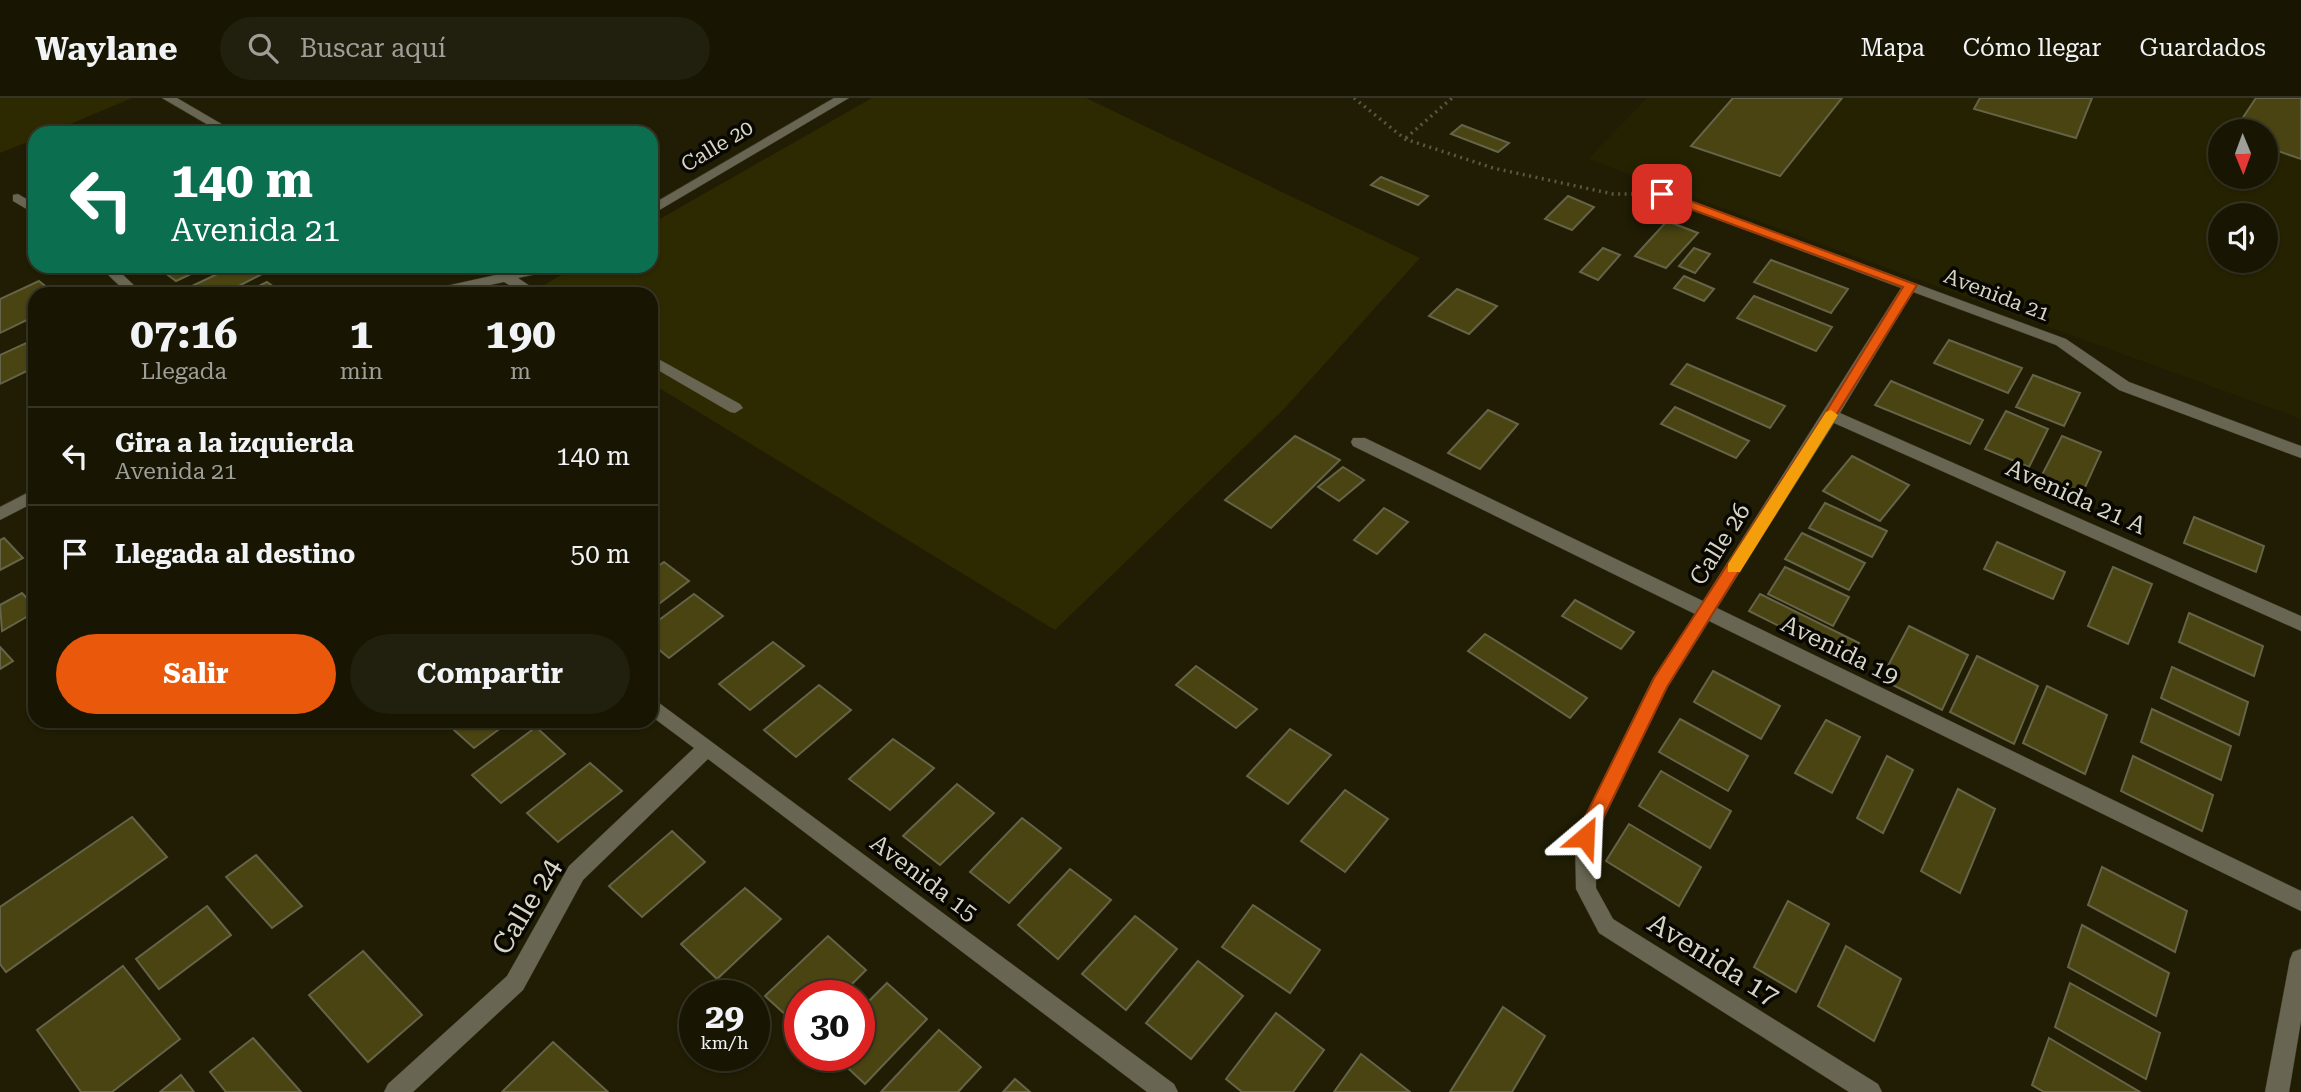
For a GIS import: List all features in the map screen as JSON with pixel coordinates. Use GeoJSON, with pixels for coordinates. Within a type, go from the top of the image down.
{"type":"FeatureCollection","features":[{"type":"Feature","properties":{"kind":"street"},"geometry":{"type":"LineString","coordinates":[[168,98],[218,126]]}},
{"type":"Feature","properties":{"kind":"street","name":"Calle 20"},"geometry":{"type":"LineString","coordinates":[[658,207],[843,98]]}},
{"type":"Feature","properties":{"kind":"street","name":"Avenida 21"},"geometry":{"type":"LineString","coordinates":[[1662,194],[2061,342],[2124,386],[2301,452]]}},
{"type":"Feature","properties":{"kind":"street"},"geometry":{"type":"LineString","coordinates":[[18,198],[28,205]]}},
{"type":"Feature","properties":{"kind":"street"},"geometry":{"type":"LineString","coordinates":[[114,273],[128,287]]}},
{"type":"Feature","properties":{"kind":"street"},"geometry":{"type":"LineString","coordinates":[[457,287],[519,273]]}},
{"type":"Feature","properties":{"kind":"street"},"geometry":{"type":"LineString","coordinates":[[503,276],[523,287]]}},
{"type":"Feature","properties":{"kind":"street","name":"Calle 26"},"geometry":{"type":"LineString","coordinates":[[1585,837],[1660,683],[1831,415],[1910,285]]}},
{"type":"Feature","properties":{"kind":"street"},"geometry":{"type":"LineString","coordinates":[[658,364],[735,408]]}},
{"type":"Feature","properties":{"kind":"street","name":"Avenida 21 A"},"geometry":{"type":"LineString","coordinates":[[1831,415],[2301,624]]}},
{"type":"Feature","properties":{"kind":"street","name":"Avenida 19"},"geometry":{"type":"LineString","coordinates":[[1359,442],[2301,901]]}},
{"type":"Feature","properties":{"kind":"street"},"geometry":{"type":"LineString","coordinates":[[0,514],[28,499]]}},
{"type":"Feature","properties":{"kind":"street","name":"Avenida 15"},"geometry":{"type":"LineString","coordinates":[[658,710],[1166,1092]]}},
{"type":"Feature","properties":{"kind":"street","name":"Calle 24"},"geometry":{"type":"LineString","coordinates":[[396,1092],[515,983],[576,873],[706,748]]}},
{"type":"Feature","properties":{"kind":"street","name":"Avenida 17"},"geometry":{"type":"LineString","coordinates":[[1585,837],[1586,889],[1606,926],[1870,1092]]}},
{"type":"Feature","properties":{"kind":"street"},"geometry":{"type":"LineString","coordinates":[[2277,1092],[2301,959]]}},
{"type":"Feature","properties":{"kind":"path"},"geometry":{"type":"LineString","coordinates":[[1354,98],[1405,139],[1493,168],[1600,191],[1662,194]]}},
{"type":"Feature","properties":{"kind":"path"},"geometry":{"type":"LineString","coordinates":[[1405,139],[1452,98]]}},
{"type":"Feature","properties":{"kind":"shaded area"},"geometry":{"type":"Polygon","coordinates":[[[0,98],[132,98],[66,126],[28,126],[28,142],[0,153],[0,98]]]}},
{"type":"Feature","properties":{"kind":"shaded area"},"geometry":{"type":"Polygon","coordinates":[[[872,98],[1086,98],[1420,258],[1284,409],[1055,630],[658,387],[658,287],[540,287],[565,273],[658,273],[658,220],[872,98]]]}},
{"type":"Feature","properties":{"kind":"shaded area"},"geometry":{"type":"Polygon","coordinates":[[[1647,98],[2301,98],[2301,419],[1588,159],[1647,98]]]}},
{"type":"Feature","properties":{"kind":"building"},"geometry":{"type":"Polygon","coordinates":[[[1733,98],[1842,98],[1780,176],[1691,146],[1733,98]]]}},
{"type":"Feature","properties":{"kind":"building"},"geometry":{"type":"Polygon","coordinates":[[[1980,98],[2092,98],[2076,138],[1974,109],[1980,98]]]}},
{"type":"Feature","properties":{"kind":"building"},"geometry":{"type":"Polygon","coordinates":[[[2256,98],[2301,98],[2301,159],[2278,151],[2278,119],[2242,119],[2256,98]]]}},
{"type":"Feature","properties":{"kind":"building"},"geometry":{"type":"Polygon","coordinates":[[[1462,125],[1509,143],[1498,152],[1451,134],[1462,125]]]}},
{"type":"Feature","properties":{"kind":"building"},"geometry":{"type":"Polygon","coordinates":[[[1381,177],[1428,196],[1418,205],[1371,185],[1381,177]]]}},
{"type":"Feature","properties":{"kind":"building"},"geometry":{"type":"Polygon","coordinates":[[[1568,196],[1594,207],[1572,230],[1545,219],[1568,196]]]}},
{"type":"Feature","properties":{"kind":"building"},"geometry":{"type":"Polygon","coordinates":[[[1667,221],[1698,233],[1666,268],[1635,256],[1667,221]]]}},
{"type":"Feature","properties":{"kind":"building"},"geometry":{"type":"Polygon","coordinates":[[[1603,248],[1620,255],[1598,280],[1580,272],[1603,248]]]}},
{"type":"Feature","properties":{"kind":"building"},"geometry":{"type":"Polygon","coordinates":[[[1694,248],[1710,254],[1695,273],[1679,266],[1694,248]]]}},
{"type":"Feature","properties":{"kind":"building"},"geometry":{"type":"Polygon","coordinates":[[[1771,260],[1848,289],[1831,313],[1754,282],[1771,260]]]}},
{"type":"Feature","properties":{"kind":"building"},"geometry":{"type":"Polygon","coordinates":[[[165,273],[193,273],[176,281],[165,273]]]}},
{"type":"Feature","properties":{"kind":"building"},"geometry":{"type":"Polygon","coordinates":[[[219,273],[264,273],[237,287],[192,286],[219,273]]]}},
{"type":"Feature","properties":{"kind":"building"},"geometry":{"type":"Polygon","coordinates":[[[1684,276],[1714,289],[1704,301],[1674,288],[1684,276]]]}},
{"type":"Feature","properties":{"kind":"building"},"geometry":{"type":"Polygon","coordinates":[[[39,281],[46,287],[28,287],[28,319],[0,333],[0,299],[39,281]]]}},
{"type":"Feature","properties":{"kind":"building"},"geometry":{"type":"Polygon","coordinates":[[[267,282],[274,287],[257,287],[267,282]]]}},
{"type":"Feature","properties":{"kind":"building"},"geometry":{"type":"Polygon","coordinates":[[[1457,289],[1497,306],[1469,334],[1429,316],[1457,289]]]}},
{"type":"Feature","properties":{"kind":"building"},"geometry":{"type":"Polygon","coordinates":[[[1754,296],[1832,327],[1816,351],[1737,318],[1754,296]]]}},
{"type":"Feature","properties":{"kind":"building"},"geometry":{"type":"Polygon","coordinates":[[[1949,340],[2022,368],[2008,393],[1934,363],[1949,340]]]}},
{"type":"Feature","properties":{"kind":"building"},"geometry":{"type":"Polygon","coordinates":[[[28,342],[28,370],[0,384],[0,355],[28,342]]]}},
{"type":"Feature","properties":{"kind":"building"},"geometry":{"type":"Polygon","coordinates":[[[1687,364],[1785,406],[1770,428],[1671,384],[1687,364]]]}},
{"type":"Feature","properties":{"kind":"building"},"geometry":{"type":"Polygon","coordinates":[[[2033,375],[2080,393],[2064,426],[2016,407],[2033,375]]]}},
{"type":"Feature","properties":{"kind":"building"},"geometry":{"type":"Polygon","coordinates":[[[1891,381],[1983,420],[1970,444],[1875,405],[1891,381]]]}},
{"type":"Feature","properties":{"kind":"building"},"geometry":{"type":"Polygon","coordinates":[[[1675,407],[1749,441],[1736,458],[1661,424],[1675,407]]]}},
{"type":"Feature","properties":{"kind":"building"},"geometry":{"type":"Polygon","coordinates":[[[1488,410],[1518,424],[1480,469],[1448,453],[1488,410]]]}},
{"type":"Feature","properties":{"kind":"building"},"geometry":{"type":"Polygon","coordinates":[[[2006,411],[2048,429],[2029,467],[1985,449],[2006,411]]]}},
{"type":"Feature","properties":{"kind":"building"},"geometry":{"type":"Polygon","coordinates":[[[1295,436],[1340,460],[1271,528],[1225,500],[1295,436]]]}},
{"type":"Feature","properties":{"kind":"building"},"geometry":{"type":"Polygon","coordinates":[[[2062,436],[2101,452],[2082,494],[2041,477],[2062,436]]]}},
{"type":"Feature","properties":{"kind":"building"},"geometry":{"type":"Polygon","coordinates":[[[1852,456],[1909,485],[1880,521],[1823,491],[1852,456]]]}},
{"type":"Feature","properties":{"kind":"building"},"geometry":{"type":"Polygon","coordinates":[[[1343,467],[1364,480],[1339,501],[1318,487],[1343,467]]]}},
{"type":"Feature","properties":{"kind":"building"},"geometry":{"type":"Polygon","coordinates":[[[1825,503],[1887,531],[1872,557],[1809,528],[1825,503]]]}},
{"type":"Feature","properties":{"kind":"building"},"geometry":{"type":"Polygon","coordinates":[[[1384,508],[1408,522],[1377,554],[1354,540],[1384,508]]]}},
{"type":"Feature","properties":{"kind":"building"},"geometry":{"type":"Polygon","coordinates":[[[2194,517],[2264,546],[2256,572],[2184,543],[2194,517]]]}},
{"type":"Feature","properties":{"kind":"building"},"geometry":{"type":"Polygon","coordinates":[[[1802,533],[1865,563],[1849,590],[1785,559],[1802,533]]]}},
{"type":"Feature","properties":{"kind":"building"},"geometry":{"type":"Polygon","coordinates":[[[4,538],[23,558],[0,570],[0,540],[4,538]]]}},
{"type":"Feature","properties":{"kind":"building"},"geometry":{"type":"Polygon","coordinates":[[[1997,542],[2065,572],[2053,599],[1984,569],[1997,542]]]}},
{"type":"Feature","properties":{"kind":"building"},"geometry":{"type":"Polygon","coordinates":[[[664,562],[689,581],[658,605],[658,566],[664,562]]]}},
{"type":"Feature","properties":{"kind":"building"},"geometry":{"type":"Polygon","coordinates":[[[1785,567],[1849,597],[1833,626],[1768,594],[1785,567]]]}},
{"type":"Feature","properties":{"kind":"building"},"geometry":{"type":"Polygon","coordinates":[[[2113,567],[2152,584],[2128,644],[2088,626],[2113,567]]]}},
{"type":"Feature","properties":{"kind":"building"},"geometry":{"type":"Polygon","coordinates":[[[22,593],[28,599],[28,616],[2,631],[0,605],[22,593]]]}},
{"type":"Feature","properties":{"kind":"building"},"geometry":{"type":"Polygon","coordinates":[[[694,594],[723,616],[669,658],[658,649],[658,621],[694,594]]]}},
{"type":"Feature","properties":{"kind":"building"},"geometry":{"type":"Polygon","coordinates":[[[1760,594],[1859,643],[1849,661],[1749,611],[1760,594]]]}},
{"type":"Feature","properties":{"kind":"building"},"geometry":{"type":"Polygon","coordinates":[[[1575,600],[1634,632],[1621,649],[1562,616],[1575,600]]]}},
{"type":"Feature","properties":{"kind":"building"},"geometry":{"type":"Polygon","coordinates":[[[2189,613],[2263,646],[2254,676],[2179,642],[2189,613]]]}},
{"type":"Feature","properties":{"kind":"building"},"geometry":{"type":"Polygon","coordinates":[[[1909,626],[1968,655],[1942,710],[1881,679],[1909,626]]]}},
{"type":"Feature","properties":{"kind":"building"},"geometry":{"type":"Polygon","coordinates":[[[1485,634],[1587,698],[1570,718],[1468,651],[1485,634]]]}},
{"type":"Feature","properties":{"kind":"building"},"geometry":{"type":"Polygon","coordinates":[[[773,642],[804,666],[750,710],[719,684],[773,642]]]}},
{"type":"Feature","properties":{"kind":"building"},"geometry":{"type":"Polygon","coordinates":[[[0,647],[13,661],[0,669],[0,647]]]}},
{"type":"Feature","properties":{"kind":"building"},"geometry":{"type":"Polygon","coordinates":[[[1977,656],[2038,686],[2014,744],[1950,712],[1977,656]]]}},
{"type":"Feature","properties":{"kind":"building"},"geometry":{"type":"Polygon","coordinates":[[[1196,666],[1257,709],[1236,728],[1176,685],[1196,666]]]}},
{"type":"Feature","properties":{"kind":"building"},"geometry":{"type":"Polygon","coordinates":[[[2172,667],[2248,702],[2239,735],[2161,698],[2172,667]]]}},
{"type":"Feature","properties":{"kind":"building"},"geometry":{"type":"Polygon","coordinates":[[[1713,671],[1780,706],[1761,739],[1694,702],[1713,671]]]}},
{"type":"Feature","properties":{"kind":"building"},"geometry":{"type":"Polygon","coordinates":[[[819,685],[851,710],[796,757],[764,730],[819,685]]]}},
{"type":"Feature","properties":{"kind":"building"},"geometry":{"type":"Polygon","coordinates":[[[2047,686],[2107,715],[2085,774],[2023,743],[2047,686]]]}},
{"type":"Feature","properties":{"kind":"building"},"geometry":{"type":"Polygon","coordinates":[[[2152,709],[2231,746],[2221,780],[2141,742],[2152,709]]]}},
{"type":"Feature","properties":{"kind":"building"},"geometry":{"type":"Polygon","coordinates":[[[1680,719],[1748,756],[1728,791],[1659,752],[1680,719]]]}},
{"type":"Feature","properties":{"kind":"building"},"geometry":{"type":"Polygon","coordinates":[[[1826,720],[1860,737],[1832,793],[1795,773],[1826,720]]]}},
{"type":"Feature","properties":{"kind":"building"},"geometry":{"type":"Polygon","coordinates":[[[457,728],[501,728],[474,748],[454,730],[457,728]]]}},
{"type":"Feature","properties":{"kind":"building"},"geometry":{"type":"Polygon","coordinates":[[[535,728],[565,754],[501,803],[472,775],[535,728]]]}},
{"type":"Feature","properties":{"kind":"building"},"geometry":{"type":"Polygon","coordinates":[[[1290,729],[1331,755],[1288,804],[1247,776],[1290,729]]]}},
{"type":"Feature","properties":{"kind":"building"},"geometry":{"type":"Polygon","coordinates":[[[893,739],[934,768],[890,810],[849,779],[893,739]]]}},
{"type":"Feature","properties":{"kind":"building"},"geometry":{"type":"Polygon","coordinates":[[[1887,756],[1913,770],[1883,833],[1857,818],[1887,756]]]}},
{"type":"Feature","properties":{"kind":"building"},"geometry":{"type":"Polygon","coordinates":[[[2133,756],[2213,795],[2202,831],[2121,791],[2133,756]]]}},
{"type":"Feature","properties":{"kind":"building"},"geometry":{"type":"Polygon","coordinates":[[[590,763],[622,791],[558,842],[527,813],[590,763]]]}},
{"type":"Feature","properties":{"kind":"building"},"geometry":{"type":"Polygon","coordinates":[[[1661,771],[1731,811],[1710,848],[1639,806],[1661,771]]]}},
{"type":"Feature","properties":{"kind":"building"},"geometry":{"type":"Polygon","coordinates":[[[957,784],[994,813],[940,865],[903,836],[957,784]]]}},
{"type":"Feature","properties":{"kind":"building"},"geometry":{"type":"Polygon","coordinates":[[[1958,789],[1995,809],[1960,893],[1921,871],[1958,789]]]}},
{"type":"Feature","properties":{"kind":"building"},"geometry":{"type":"Polygon","coordinates":[[[1345,790],[1388,819],[1345,872],[1301,841],[1345,790]]]}},
{"type":"Feature","properties":{"kind":"building"},"geometry":{"type":"Polygon","coordinates":[[[132,817],[167,857],[6,972],[0,964],[0,907],[132,817]]]}},
{"type":"Feature","properties":{"kind":"building"},"geometry":{"type":"Polygon","coordinates":[[[1022,818],[1061,848],[1009,903],[970,872],[1022,818]]]}},
{"type":"Feature","properties":{"kind":"building"},"geometry":{"type":"Polygon","coordinates":[[[1629,824],[1701,867],[1679,906],[1606,861],[1629,824]]]}},
{"type":"Feature","properties":{"kind":"building"},"geometry":{"type":"Polygon","coordinates":[[[672,831],[705,862],[642,917],[609,886],[672,831]]]}},
{"type":"Feature","properties":{"kind":"building"},"geometry":{"type":"Polygon","coordinates":[[[256,855],[302,906],[272,928],[226,877],[256,855]]]}},
{"type":"Feature","properties":{"kind":"building"},"geometry":{"type":"Polygon","coordinates":[[[2102,867],[2187,911],[2175,952],[2088,905],[2102,867]]]}},
{"type":"Feature","properties":{"kind":"building"},"geometry":{"type":"Polygon","coordinates":[[[1070,869],[1111,900],[1058,959],[1018,925],[1070,869]]]}},
{"type":"Feature","properties":{"kind":"building"},"geometry":{"type":"Polygon","coordinates":[[[745,888],[781,919],[717,979],[681,944],[745,888]]]}},
{"type":"Feature","properties":{"kind":"building"},"geometry":{"type":"Polygon","coordinates":[[[1788,901],[1829,924],[1796,992],[1754,967],[1788,901]]]}},
{"type":"Feature","properties":{"kind":"building"},"geometry":{"type":"Polygon","coordinates":[[[1253,905],[1320,950],[1290,993],[1222,947],[1253,905]]]}},
{"type":"Feature","properties":{"kind":"building"},"geometry":{"type":"Polygon","coordinates":[[[207,906],[231,935],[159,989],[136,959],[207,906]]]}},
{"type":"Feature","properties":{"kind":"building"},"geometry":{"type":"Polygon","coordinates":[[[1135,916],[1177,949],[1126,1010],[1082,974],[1135,916]]]}},
{"type":"Feature","properties":{"kind":"building"},"geometry":{"type":"Polygon","coordinates":[[[2082,925],[2169,973],[2156,1016],[2068,967],[2082,925]]]}},
{"type":"Feature","properties":{"kind":"building"},"geometry":{"type":"Polygon","coordinates":[[[828,936],[866,970],[856,980],[784,980],[784,1013],[770,1001],[770,991],[828,936]]]}},
{"type":"Feature","properties":{"kind":"building"},"geometry":{"type":"Polygon","coordinates":[[[1846,946],[1901,979],[1874,1041],[1818,1006],[1846,946]]]}},
{"type":"Feature","properties":{"kind":"building"},"geometry":{"type":"Polygon","coordinates":[[[363,951],[422,1015],[368,1062],[309,995],[363,951]]]}},
{"type":"Feature","properties":{"kind":"building"},"geometry":{"type":"Polygon","coordinates":[[[1198,961],[1243,996],[1191,1059],[1146,1023],[1198,961]]]}},
{"type":"Feature","properties":{"kind":"building"},"geometry":{"type":"Polygon","coordinates":[[[123,966],[180,1039],[112,1092],[81,1092],[37,1030],[123,966]]]}},
{"type":"Feature","properties":{"kind":"building"},"geometry":{"type":"Polygon","coordinates":[[[887,983],[927,1019],[865,1084],[851,1071],[875,1071],[875,995],[887,983]]]}},
{"type":"Feature","properties":{"kind":"building"},"geometry":{"type":"Polygon","coordinates":[[[2070,983],[2160,1033],[2146,1079],[2055,1027],[2070,983]]]}},
{"type":"Feature","properties":{"kind":"building"},"geometry":{"type":"Polygon","coordinates":[[[1503,1007],[1545,1036],[1512,1092],[1450,1092],[1503,1007]]]}},
{"type":"Feature","properties":{"kind":"building"},"geometry":{"type":"Polygon","coordinates":[[[1276,1013],[1324,1050],[1293,1092],[1242,1092],[1226,1079],[1276,1013]]]}},
{"type":"Feature","properties":{"kind":"building"},"geometry":{"type":"Polygon","coordinates":[[[939,1030],[981,1067],[958,1092],[881,1092],[939,1030]]]}},
{"type":"Feature","properties":{"kind":"building"},"geometry":{"type":"Polygon","coordinates":[[[253,1038],[301,1092],[226,1092],[210,1072],[253,1038]]]}},
{"type":"Feature","properties":{"kind":"building"},"geometry":{"type":"Polygon","coordinates":[[[2049,1038],[2140,1092],[2044,1092],[2032,1085],[2049,1038]]]}},
{"type":"Feature","properties":{"kind":"building"},"geometry":{"type":"Polygon","coordinates":[[[553,1042],[608,1092],[502,1092],[553,1042]]]}},
{"type":"Feature","properties":{"kind":"building"},"geometry":{"type":"Polygon","coordinates":[[[1361,1054],[1410,1092],[1334,1092],[1361,1054]]]}},
{"type":"Feature","properties":{"kind":"building"},"geometry":{"type":"Polygon","coordinates":[[[181,1075],[194,1092],[160,1092],[181,1075]]]}},
{"type":"Feature","properties":{"kind":"building"},"geometry":{"type":"Polygon","coordinates":[[[1015,1079],[1030,1092],[1003,1092],[1015,1079]]]}},
{"type":"Feature","properties":{"kind":"slow traffic"},"geometry":{"type":"LineString","coordinates":[[1734,568],[1831,415]]}},
{"type":"Feature","properties":{"kind":"route"},"geometry":{"type":"LineString","coordinates":[[1585,837],[1660,683],[1831,415],[1910,285],[1662,194]]}}]}
